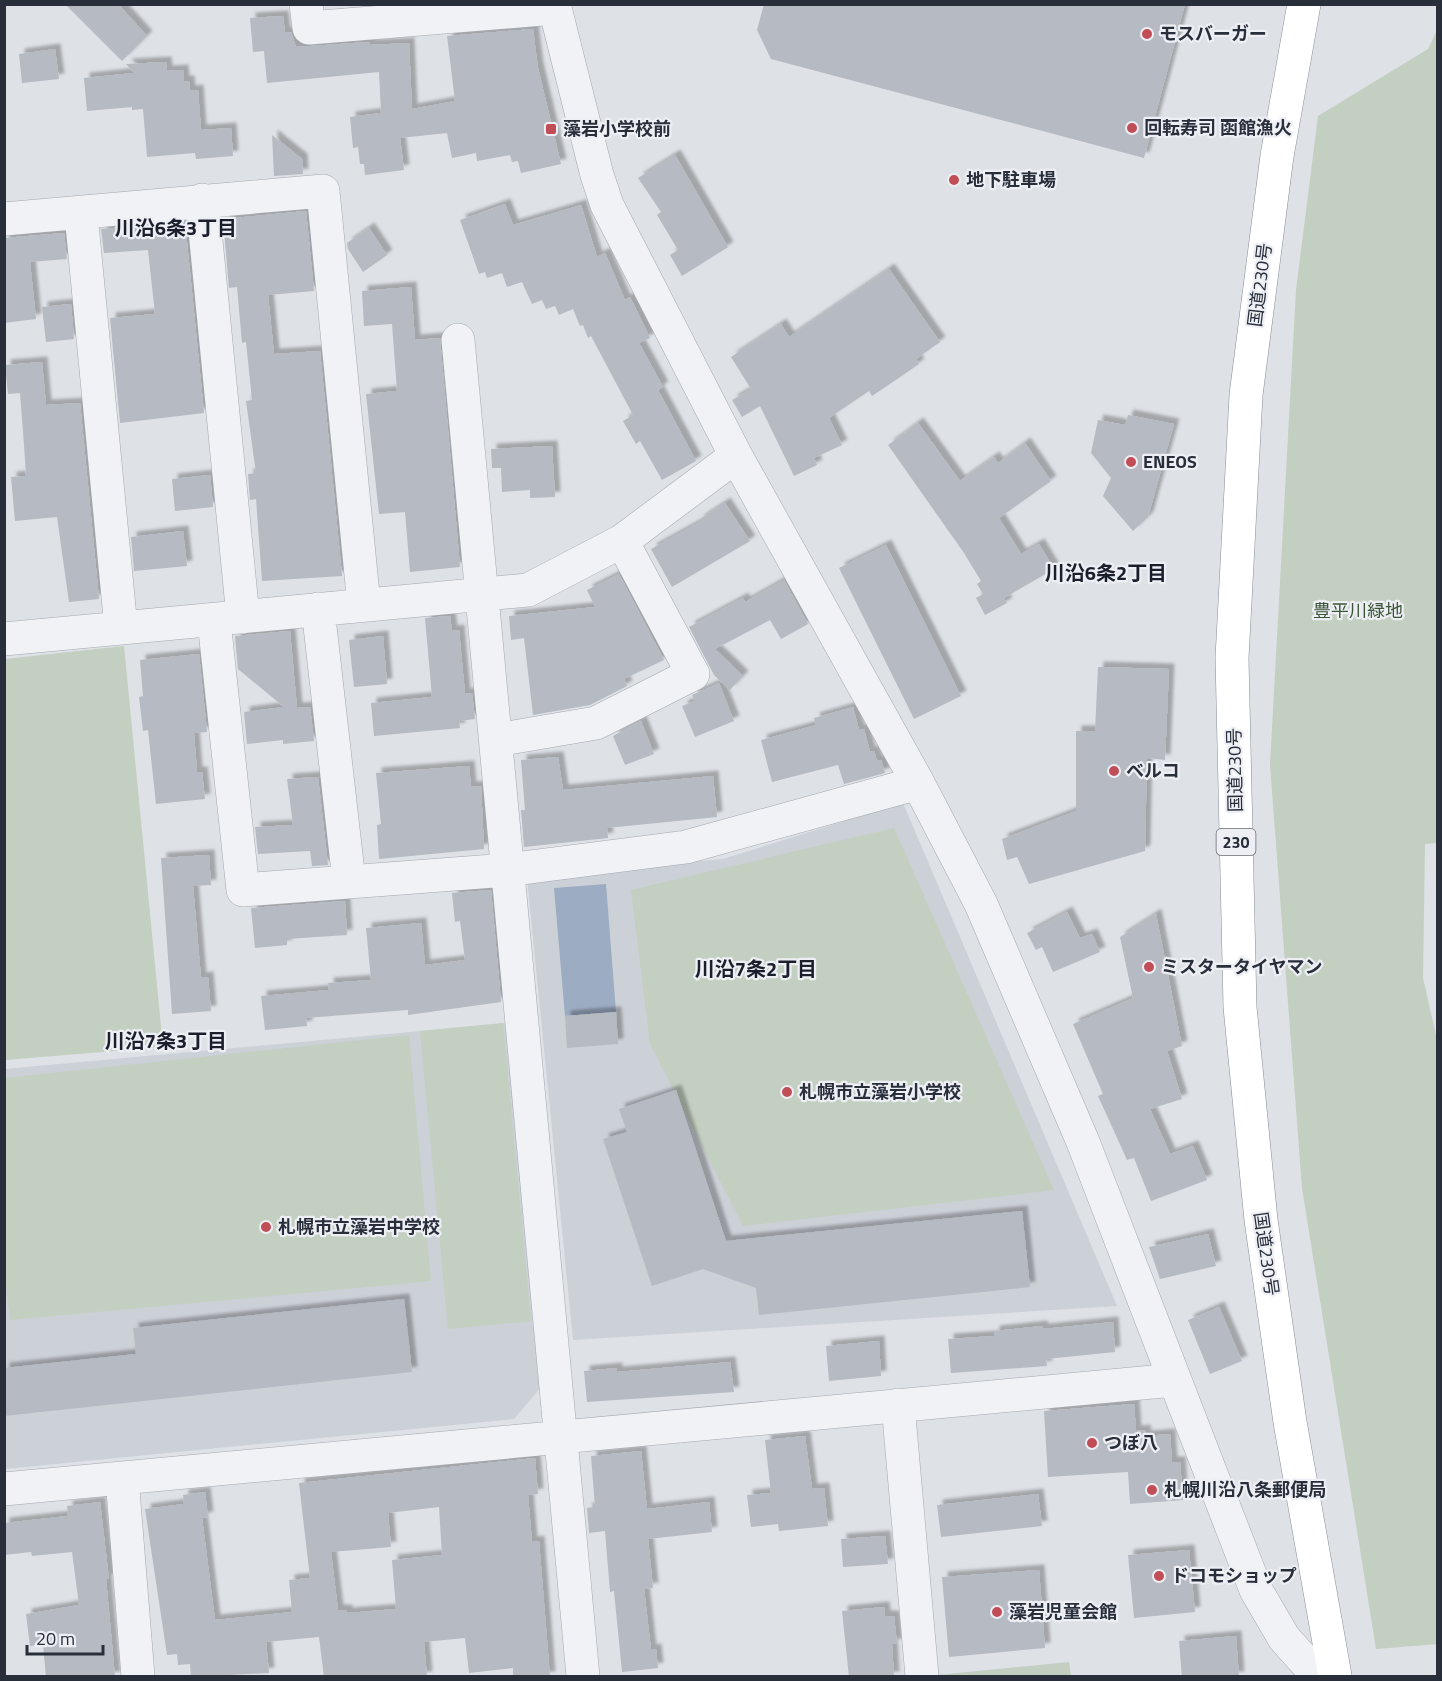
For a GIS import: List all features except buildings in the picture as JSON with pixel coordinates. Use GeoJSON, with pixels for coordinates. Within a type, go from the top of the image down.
{"type":"FeatureCollection","features":[{"type":"Feature","properties":{"kind":"highway","name":"国道230号"},"geometry":{"type":"LineString","coordinates":[[1304,4],[1277,156],[1246,395],[1233,669],[1240,1007],[1261,1221],[1290,1422],[1335,1677]]}},
{"type":"Feature","properties":{"kind":"street"},"geometry":{"type":"LineString","coordinates":[[306,4],[309,28],[555,6],[597,175],[607,205],[736,456],[918,783],[981,904],[1083,1142],[1256,1590],[1284,1638],[1318,1677]]}},
{"type":"Feature","properties":{"kind":"street"},"geometry":{"type":"LineString","coordinates":[[4,219],[81,214],[202,200],[324,190],[364,605]]}},
{"type":"Feature","properties":{"kind":"street"},"geometry":{"type":"LineString","coordinates":[[202,200],[243,890],[507,870],[686,847],[918,783]]}},
{"type":"Feature","properties":{"kind":"street"},"geometry":{"type":"LineString","coordinates":[[81,214],[121,628]]}},
{"type":"Feature","properties":{"kind":"street"},"geometry":{"type":"LineString","coordinates":[[458,340],[583,1677]]}},
{"type":"Feature","properties":{"kind":"street"},"geometry":{"type":"LineString","coordinates":[[5,636],[228,619],[528,590],[622,541],[736,456]]}},
{"type":"Feature","properties":{"kind":"street"},"geometry":{"type":"LineString","coordinates":[[497,740],[596,723],[693,674],[622,541]]}},
{"type":"Feature","properties":{"kind":"street"},"geometry":{"type":"LineString","coordinates":[[318,609],[350,881]]}},
{"type":"Feature","properties":{"kind":"street"},"geometry":{"type":"LineString","coordinates":[[4,1490],[1174,1380]]}},
{"type":"Feature","properties":{"kind":"street"},"geometry":{"type":"LineString","coordinates":[[898,1405],[922,1677]]}},
{"type":"Feature","properties":{"kind":"street"},"geometry":{"type":"LineString","coordinates":[[122,1478],[138,1677]]}},
{"type":"Feature","properties":{"kind":"shaded area","name":"札幌市立藻岩小学校"},"geometry":{"type":"Polygon","coordinates":[[[903,803],[1117,1306],[573,1340],[527,878],[723,859],[903,803]]]}},
{"type":"Feature","properties":{"kind":"shaded area","name":"札幌市立藻岩中学校"},"geometry":{"type":"Polygon","coordinates":[[[509,1023],[543,1385],[514,1419],[5,1469],[5,1069],[509,1023]]]}},
{"type":"Feature","properties":{"kind":"green space","name":"豊平川緑地"},"geometry":{"type":"Polygon","coordinates":[[[1437,30],[1438,843],[1425,844],[1423,978],[1438,1044],[1438,1644],[1376,1649],[1302,1188],[1270,765],[1296,290],[1318,116],[1428,49],[1437,30]]]}},
{"type":"Feature","properties":{"kind":"green space"},"geometry":{"type":"Polygon","coordinates":[[[124,646],[163,1047],[5,1060],[5,659],[124,646]]]}},
{"type":"Feature","properties":{"kind":"green space"},"geometry":{"type":"Polygon","coordinates":[[[894,828],[1054,1190],[743,1226],[650,1044],[631,890],[894,828]]]}},
{"type":"Feature","properties":{"kind":"green space"},"geometry":{"type":"Polygon","coordinates":[[[503,1023],[531,1321],[448,1329],[420,1031],[503,1023]]]}},
{"type":"Feature","properties":{"kind":"green space"},"geometry":{"type":"Polygon","coordinates":[[[409,1035],[431,1281],[10,1320],[4,1271],[5,1078],[409,1035]]]}},
{"type":"Feature","properties":{"kind":"green space"},"geometry":{"type":"Polygon","coordinates":[[[1069,1662],[1071,1676],[937,1675],[1069,1662]]]}},
{"type":"Feature","properties":{"kind":"water"},"geometry":{"type":"Polygon","coordinates":[[[606,884],[616,1012],[565,1016],[554,888],[606,884]]]}},
{"type":"Feature","properties":{"kind":"place","name":"モスバーガー"},"geometry":{"type":"Point","coordinates":[1147,34]}},
{"type":"Feature","properties":{"kind":"place","name":"回転寿司 函館漁火"},"geometry":{"type":"Point","coordinates":[1132,128]}},
{"type":"Feature","properties":{"kind":"place","name":"藻岩小学校前"},"geometry":{"type":"Point","coordinates":[551,129]}},
{"type":"Feature","properties":{"kind":"place","name":"地下駐車場"},"geometry":{"type":"Point","coordinates":[954,180]}},
{"type":"Feature","properties":{"kind":"place","name":"ENEOS"},"geometry":{"type":"Point","coordinates":[1131,462]}},
{"type":"Feature","properties":{"kind":"place","name":"ベルコ"},"geometry":{"type":"Point","coordinates":[1114,771]}},
{"type":"Feature","properties":{"kind":"place","name":"ミスタータイヤマン"},"geometry":{"type":"Point","coordinates":[1149,967]}},
{"type":"Feature","properties":{"kind":"place","name":"札幌市立藻岩小学校"},"geometry":{"type":"Point","coordinates":[787,1092]}},
{"type":"Feature","properties":{"kind":"place","name":"札幌市立藻岩中学校"},"geometry":{"type":"Point","coordinates":[266,1227]}},
{"type":"Feature","properties":{"kind":"place","name":"つぼ八"},"geometry":{"type":"Point","coordinates":[1092,1443]}},
{"type":"Feature","properties":{"kind":"place","name":"札幌川沿八条郵便局"},"geometry":{"type":"Point","coordinates":[1152,1490]}},
{"type":"Feature","properties":{"kind":"place","name":"ドコモショップ"},"geometry":{"type":"Point","coordinates":[1159,1576]}},
{"type":"Feature","properties":{"kind":"place","name":"藻岩児童会館"},"geometry":{"type":"Point","coordinates":[997,1612]}},
{"type":"Feature","properties":{"kind":"district","name":"川沿6条3丁目"},"geometry":{"type":"Point","coordinates":[176,228]}},
{"type":"Feature","properties":{"kind":"district","name":"川沿6条2丁目"},"geometry":{"type":"Point","coordinates":[1106,573]}},
{"type":"Feature","properties":{"kind":"district","name":"川沿7条2丁目"},"geometry":{"type":"Point","coordinates":[756,969]}},
{"type":"Feature","properties":{"kind":"district","name":"川沿7条3丁目"},"geometry":{"type":"Point","coordinates":[166,1041]}}]}
